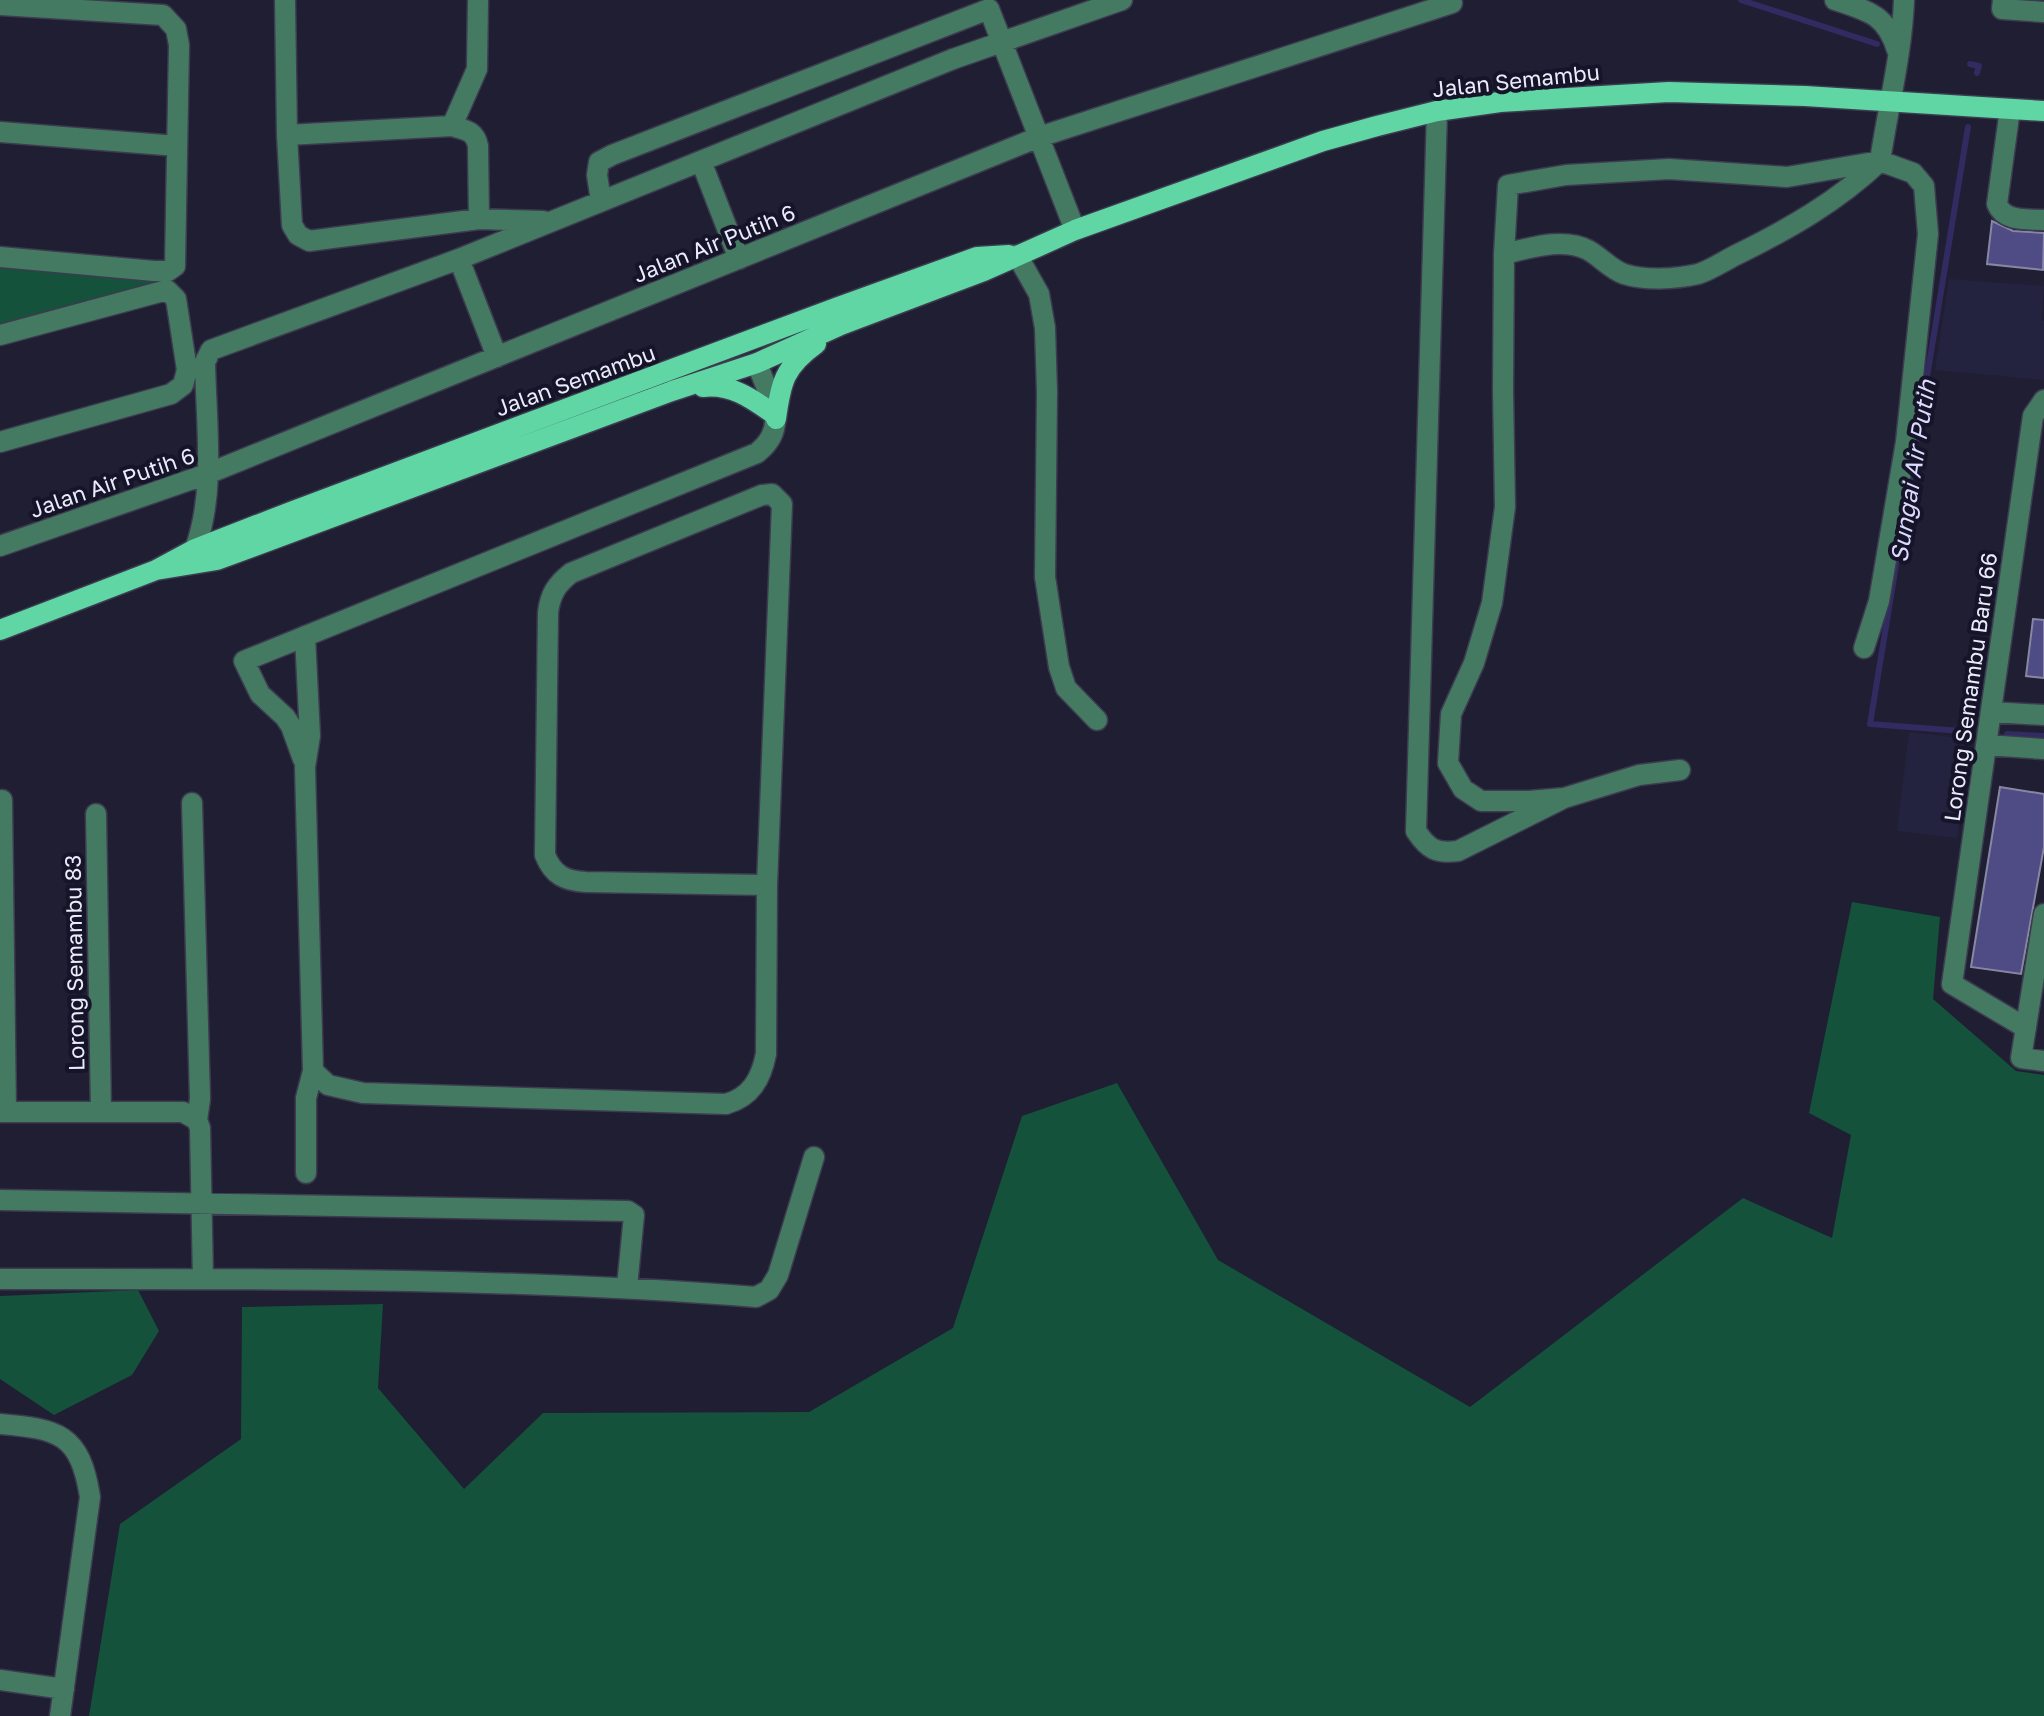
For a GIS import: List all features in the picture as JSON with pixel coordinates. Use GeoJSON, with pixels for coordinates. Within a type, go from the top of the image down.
{"type":"FeatureCollection","features":[{"type":"Feature","properties":{"kind":"main road","name":"Jalan Semambu"},"geometry":{"type":"LineString","coordinates":[[156,570],[217,560],[672,391],[757,363],[841,325],[984,271],[1075,230],[1323,141],[1437,111],[1551,98],[1669,92],[2044,111]]}},
{"type":"Feature","properties":{"kind":"main road","name":"Jalan Semambu"},"geometry":{"type":"LineString","coordinates":[[0,630],[156,570],[195,549],[772,332],[977,257],[1017,255]]}},
{"type":"Feature","properties":{"kind":"main road"},"geometry":{"type":"LineString","coordinates":[[672,391],[716,385],[731,388],[775,417],[787,370],[795,360],[841,325]]}},
{"type":"Feature","properties":{"kind":"main road"},"geometry":{"type":"LineString","coordinates":[[730,348],[757,363],[772,332]]}},
{"type":"Feature","properties":{"kind":"street"},"geometry":{"type":"LineString","coordinates":[[285,0],[287,135],[292,225],[298,235],[309,241],[479,219],[554,221]]}},
{"type":"Feature","properties":{"kind":"street"},"geometry":{"type":"LineString","coordinates":[[452,126],[477,69],[478,0]]}},
{"type":"Feature","properties":{"kind":"street"},"geometry":{"type":"LineString","coordinates":[[195,549],[201,532],[207,474],[205,362],[211,350],[459,259],[953,59],[1122,0]]}},
{"type":"Feature","properties":{"kind":"street"},"geometry":{"type":"LineString","coordinates":[[1835,0],[1868,11],[1883,20],[1897,50]]}},
{"type":"Feature","properties":{"kind":"street"},"geometry":{"type":"LineString","coordinates":[[1868,11],[1895,0]]}},
{"type":"Feature","properties":{"kind":"street"},"geometry":{"type":"LineString","coordinates":[[1504,254],[1536,246],[1569,244],[1590,251],[1624,274],[1659,278],[1700,273],[1758,245],[1835,201],[1880,161],[1897,50],[1903,31],[1904,0]]}},
{"type":"Feature","properties":{"kind":"street","name":"Jalan Air Putih 6"},"geometry":{"type":"LineString","coordinates":[[0,546],[207,474],[1039,137],[1451,2]]}},
{"type":"Feature","properties":{"kind":"street"},"geometry":{"type":"LineString","coordinates":[[2002,4],[2044,12]]}},
{"type":"Feature","properties":{"kind":"street"},"geometry":{"type":"LineString","coordinates":[[0,5],[163,15],[171,22],[179,45],[175,266],[168,271],[154,271],[0,257]]}},
{"type":"Feature","properties":{"kind":"street"},"geometry":{"type":"LineString","coordinates":[[601,201],[597,175],[599,162],[612,155],[989,9],[1075,230]]}},
{"type":"Feature","properties":{"kind":"street"},"geometry":{"type":"LineString","coordinates":[[2010,109],[1997,204],[2000,212],[2007,217],[2044,220]]}},
{"type":"Feature","properties":{"kind":"street"},"geometry":{"type":"LineString","coordinates":[[1437,111],[1416,831],[1427,847],[1441,853],[1458,851],[1564,798],[1639,775],[1680,770]]}},
{"type":"Feature","properties":{"kind":"street"},"geometry":{"type":"LineString","coordinates":[[287,135],[452,126],[470,131],[476,137],[479,219]]}},
{"type":"Feature","properties":{"kind":"street"},"geometry":{"type":"LineString","coordinates":[[0,132],[177,146]]}},
{"type":"Feature","properties":{"kind":"street"},"geometry":{"type":"LineString","coordinates":[[701,161],[739,259]]}},
{"type":"Feature","properties":{"kind":"street"},"geometry":{"type":"LineString","coordinates":[[1564,798],[1481,801],[1463,789],[1448,763],[1451,714],[1474,663],[1492,603],[1505,507],[1504,254],[1508,185],[1566,175],[1669,169],[1787,177],[1880,161],[1913,173],[1924,186],[1928,234],[1906,442],[1879,601],[1864,648]]}},
{"type":"Feature","properties":{"kind":"street"},"geometry":{"type":"LineString","coordinates":[[1017,255],[1039,294],[1045,328],[1045,577],[1059,667],[1066,688],[1097,720]]}},
{"type":"Feature","properties":{"kind":"street"},"geometry":{"type":"LineString","coordinates":[[459,259],[497,357]]}},
{"type":"Feature","properties":{"kind":"street"},"geometry":{"type":"LineString","coordinates":[[0,335],[167,290],[176,299],[187,370],[178,391],[0,442]]}},
{"type":"Feature","properties":{"kind":"street"},"geometry":{"type":"LineString","coordinates":[[305,767],[291,726],[260,694],[244,661],[757,453],[769,444],[775,433],[775,417],[757,363]]}},
{"type":"Feature","properties":{"kind":"street","name":"Lorong Semambu Baru 66"},"geometry":{"type":"LineString","coordinates":[[2026,1028],[1952,984],[2033,416],[2044,400]]}},
{"type":"Feature","properties":{"kind":"street"},"geometry":{"type":"LineString","coordinates":[[313,1071],[328,1085],[363,1093],[726,1104],[737,1101],[757,1083],[766,1054],[767,885],[782,504],[772,494],[762,495],[571,573],[550,596],[547,673],[545,855],[550,868],[560,877],[586,882],[767,885]]}},
{"type":"Feature","properties":{"kind":"street"},"geometry":{"type":"LineString","coordinates":[[305,636],[310,736],[305,767],[313,1071],[306,1098],[306,1173]]}},
{"type":"Feature","properties":{"kind":"street"},"geometry":{"type":"LineString","coordinates":[[1991,712],[2044,715]]}},
{"type":"Feature","properties":{"kind":"street"},"geometry":{"type":"LineString","coordinates":[[1986,745],[2044,749]]}},
{"type":"Feature","properties":{"kind":"street"},"geometry":{"type":"LineString","coordinates":[[2,800],[3,1112],[183,1112],[197,1120]]}},
{"type":"Feature","properties":{"kind":"street"},"geometry":{"type":"LineString","coordinates":[[192,803],[203,1279]]}},
{"type":"Feature","properties":{"kind":"street","name":"Lorong Semambu 83"},"geometry":{"type":"LineString","coordinates":[[96,814],[101,1112]]}},
{"type":"Feature","properties":{"kind":"street"},"geometry":{"type":"LineString","coordinates":[[2044,914],[2021,1058],[2044,1061]]}},
{"type":"Feature","properties":{"kind":"street"},"geometry":{"type":"LineString","coordinates":[[0,1279],[203,1279],[627,1287],[756,1297],[769,1290],[778,1275],[814,1157]]}},
{"type":"Feature","properties":{"kind":"street"},"geometry":{"type":"LineString","coordinates":[[0,1200],[628,1211],[634,1215],[627,1287]]}},
{"type":"Feature","properties":{"kind":"street"},"geometry":{"type":"LineString","coordinates":[[0,1424],[54,1431],[78,1453],[86,1472],[90,1497],[60,1716]]}},
{"type":"Feature","properties":{"kind":"street"},"geometry":{"type":"LineString","coordinates":[[0,1680],[64,1689]]}},
{"type":"Feature","properties":{"kind":"shaded area"},"geometry":{"type":"Polygon","coordinates":[[[1949,279],[2044,286],[2044,380],[1935,370],[1949,279]]]}},
{"type":"Feature","properties":{"kind":"shaded area"},"geometry":{"type":"Polygon","coordinates":[[[1909,732],[1970,739],[1957,838],[1897,831],[1909,732]]]}},
{"type":"Feature","properties":{"kind":"green space"},"geometry":{"type":"Polygon","coordinates":[[[0,266],[168,277],[172,283],[0,330],[0,266]]]}},
{"type":"Feature","properties":{"kind":"green space"},"geometry":{"type":"Polygon","coordinates":[[[1852,902],[1940,917],[1933,999],[2016,1071],[2044,1075],[2044,1716],[89,1716],[120,1524],[241,1439],[242,1307],[383,1304],[378,1388],[464,1489],[543,1413],[809,1412],[953,1328],[1022,1116],[1117,1083],[1218,1260],[1470,1407],[1743,1198],[1832,1238],[1851,1135],[1809,1113],[1852,902]]]}},
{"type":"Feature","properties":{"kind":"green space"},"geometry":{"type":"Polygon","coordinates":[[[138,1290],[159,1331],[132,1375],[54,1415],[0,1379],[0,1296],[138,1290]]]}},
{"type":"Feature","properties":{"kind":"building"},"geometry":{"type":"Polygon","coordinates":[[[1992,221],[2013,231],[2044,233],[2043,270],[1987,264],[1992,221]]]}},
{"type":"Feature","properties":{"kind":"building"},"geometry":{"type":"Polygon","coordinates":[[[2033,619],[2044,620],[2044,678],[2026,676],[2033,619]]]}},
{"type":"Feature","properties":{"kind":"building"},"geometry":{"type":"Polygon","coordinates":[[[2000,787],[2044,794],[2044,847],[2021,974],[1971,967],[2000,787]]]}},
{"type":"Feature","properties":{"kind":"waterway","name":"Sungai Air Putih"},"geometry":{"type":"LineString","coordinates":[[1741,0],[1877,44]]}},
{"type":"Feature","properties":{"kind":"waterway","name":"Sungai Air Putih"},"geometry":{"type":"LineString","coordinates":[[1970,64],[1979,66],[1977,73]]}},
{"type":"Feature","properties":{"kind":"waterway","name":"Sungai Air Putih"},"geometry":{"type":"LineString","coordinates":[[1961,731],[1870,724],[1968,127]]}},
{"type":"Feature","properties":{"kind":"waterway","name":"Sungai Air Putih"},"geometry":{"type":"LineString","coordinates":[[2007,734],[2044,736]]}}]}
